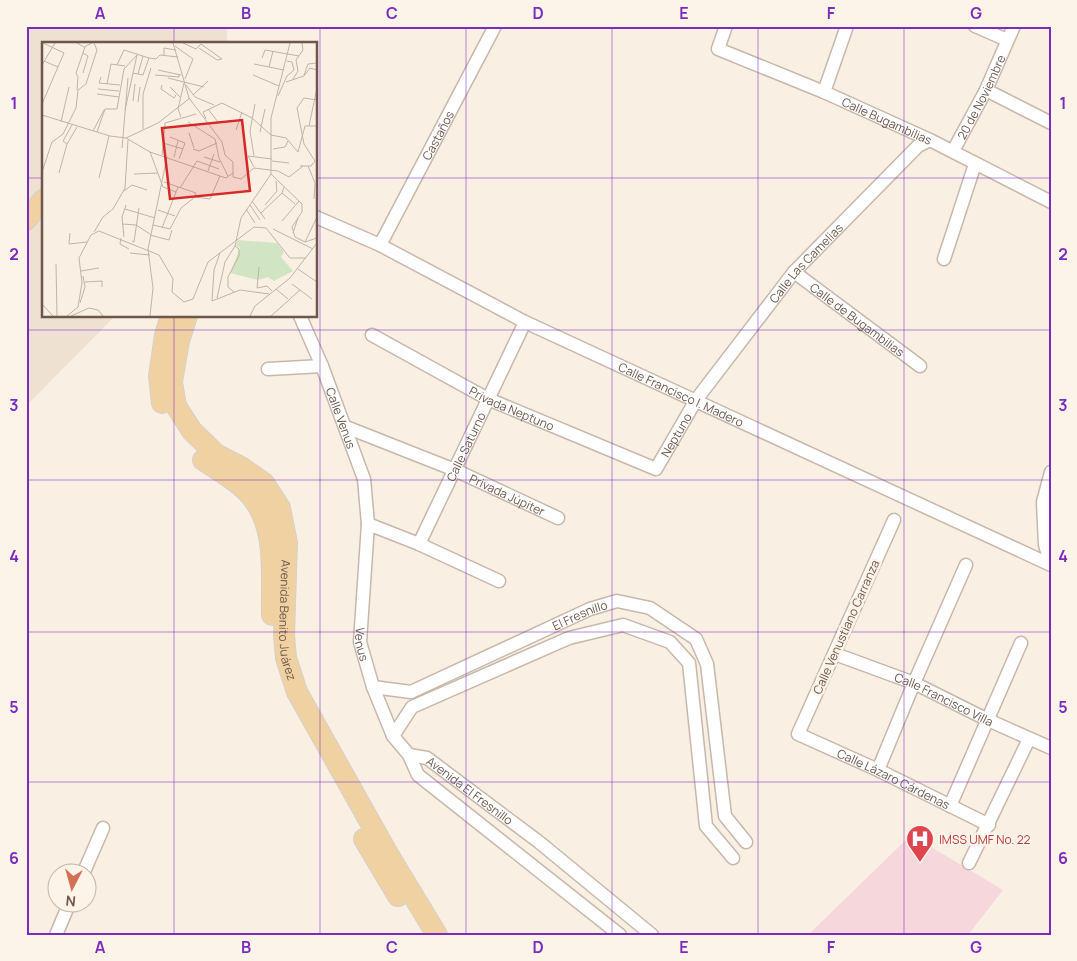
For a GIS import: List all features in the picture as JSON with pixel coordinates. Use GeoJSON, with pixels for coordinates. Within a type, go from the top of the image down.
{"type":"FeatureCollection","features":[{"type":"Feature","properties":{"kind":"main road"},"geometry":{"type":"LineString","coordinates":[[32,220],[42,202]]}},
{"type":"Feature","properties":{"kind":"main road","name":"Avenida Benito Juárez"},"geometry":{"type":"LineString","coordinates":[[170,318],[165,335],[159,376],[163,408],[183,440],[204,460],[245,490],[264,517],[270,544],[275,665],[287,700],[378,864],[422,935]]}},
{"type":"Feature","properties":{"kind":"main road","name":"Avenida Benito Juárez"},"geometry":{"type":"LineString","coordinates":[[187,318],[179,341],[172,382],[176,406],[192,431],[216,454],[241,467],[264,483],[280,508],[287,543],[284,635],[286,658],[297,692],[388,854],[437,935]]}},
{"type":"Feature","properties":{"kind":"street","name":"Castaños"},"geometry":{"type":"LineString","coordinates":[[380,244],[495,26]]}},
{"type":"Feature","properties":{"kind":"street","name":"Calle Bugambilias"},"geometry":{"type":"LineString","coordinates":[[726,26],[718,50],[824,92],[930,140],[1051,202]]}},
{"type":"Feature","properties":{"kind":"street"},"geometry":{"type":"LineString","coordinates":[[824,92],[847,26]]}},
{"type":"Feature","properties":{"kind":"street"},"geometry":{"type":"LineString","coordinates":[[975,26],[1007,40]]}},
{"type":"Feature","properties":{"kind":"street","name":"20 de Noviembre"},"geometry":{"type":"LineString","coordinates":[[953,151],[986,90],[1014,26]]}},
{"type":"Feature","properties":{"kind":"street"},"geometry":{"type":"LineString","coordinates":[[986,90],[1051,124]]}},
{"type":"Feature","properties":{"kind":"street","name":"Calle Las Camelias"},"geometry":{"type":"LineString","coordinates":[[696,400],[794,272],[918,146],[930,140]]}},
{"type":"Feature","properties":{"kind":"street"},"geometry":{"type":"LineString","coordinates":[[944,259],[975,164]]}},
{"type":"Feature","properties":{"kind":"street","name":"Calle Francisco I. Madero"},"geometry":{"type":"LineString","coordinates":[[318,218],[380,244],[524,322],[1051,564]]}},
{"type":"Feature","properties":{"kind":"street","name":"Calle de Bugambilias"},"geometry":{"type":"LineString","coordinates":[[794,272],[920,366]]}},
{"type":"Feature","properties":{"kind":"street","name":"Calle Venus"},"geometry":{"type":"LineString","coordinates":[[301,318],[322,366],[364,478],[368,524]]}},
{"type":"Feature","properties":{"kind":"street","name":"Calle Saturno"},"geometry":{"type":"LineString","coordinates":[[419,544],[524,322]]}},
{"type":"Feature","properties":{"kind":"street","name":"Privada Neptuno"},"geometry":{"type":"LineString","coordinates":[[372,335],[488,399],[656,469]]}},
{"type":"Feature","properties":{"kind":"street"},"geometry":{"type":"LineString","coordinates":[[268,370],[322,366]]}},
{"type":"Feature","properties":{"kind":"street","name":"Neptuno"},"geometry":{"type":"LineString","coordinates":[[656,469],[696,400]]}},
{"type":"Feature","properties":{"kind":"street","name":"Privada Júpiter"},"geometry":{"type":"LineString","coordinates":[[346,427],[454,470],[558,518]]}},
{"type":"Feature","properties":{"kind":"street"},"geometry":{"type":"LineString","coordinates":[[1051,472],[1043,502],[1045,545],[1051,564]]}},
{"type":"Feature","properties":{"kind":"street","name":"Calle Venustiano Carranza"},"geometry":{"type":"LineString","coordinates":[[798,734],[894,520]]}},
{"type":"Feature","properties":{"kind":"street"},"geometry":{"type":"LineString","coordinates":[[368,524],[419,544],[499,581]]}},
{"type":"Feature","properties":{"kind":"street","name":"Venus"},"geometry":{"type":"LineString","coordinates":[[368,524],[360,642],[373,688],[393,736],[409,755]]}},
{"type":"Feature","properties":{"kind":"street"},"geometry":{"type":"LineString","coordinates":[[878,770],[966,565]]}},
{"type":"Feature","properties":{"kind":"street","name":"El Fresnillo"},"geometry":{"type":"LineString","coordinates":[[373,688],[411,692],[590,609],[617,601],[650,608],[696,639]]}},
{"type":"Feature","properties":{"kind":"street","name":"El Fresnillo"},"geometry":{"type":"LineString","coordinates":[[412,707],[569,638],[623,625],[670,642],[689,663],[706,826],[733,858]]}},
{"type":"Feature","properties":{"kind":"street"},"geometry":{"type":"LineString","coordinates":[[680,653],[696,639],[707,664],[725,816],[746,842]]}},
{"type":"Feature","properties":{"kind":"street"},"geometry":{"type":"LineString","coordinates":[[950,806],[1021,643]]}},
{"type":"Feature","properties":{"kind":"street","name":"Calle Francisco Villa"},"geometry":{"type":"LineString","coordinates":[[835,654],[914,684],[1051,748]]}},
{"type":"Feature","properties":{"kind":"street"},"geometry":{"type":"LineString","coordinates":[[393,736],[412,707],[409,691]]}},
{"type":"Feature","properties":{"kind":"street","name":"Calle Lázaro Cárdenas"},"geometry":{"type":"LineString","coordinates":[[798,734],[878,770],[989,825]]}},
{"type":"Feature","properties":{"kind":"street"},"geometry":{"type":"LineString","coordinates":[[969,863],[1029,739]]}},
{"type":"Feature","properties":{"kind":"street","name":"Avenida El Fresnillo"},"geometry":{"type":"LineString","coordinates":[[409,755],[418,775],[620,935]]}},
{"type":"Feature","properties":{"kind":"street","name":"Avenida El Fresnillo"},"geometry":{"type":"LineString","coordinates":[[409,755],[427,758],[539,842],[652,935]]}},
{"type":"Feature","properties":{"kind":"street"},"geometry":{"type":"LineString","coordinates":[[87,864],[103,828]]}},
{"type":"Feature","properties":{"kind":"street"},"geometry":{"type":"LineString","coordinates":[[56,935],[65,914]]}},
{"type":"Feature","properties":{"kind":"shaded area"},"geometry":{"type":"Polygon","coordinates":[[[26,26],[227,26],[227,42],[42,42],[42,318],[113,318],[26,406],[26,26]]]}},
{"type":"Feature","properties":{"kind":"shaded area","name":"IMSS UMF No. 22"},"geometry":{"type":"Polygon","coordinates":[[[911,835],[1003,890],[968,935],[808,935],[911,835]]]}},
{"type":"Feature","properties":{"kind":"place","name":"IMSS UMF No. 22"},"geometry":{"type":"Point","coordinates":[920,863]}}]}
